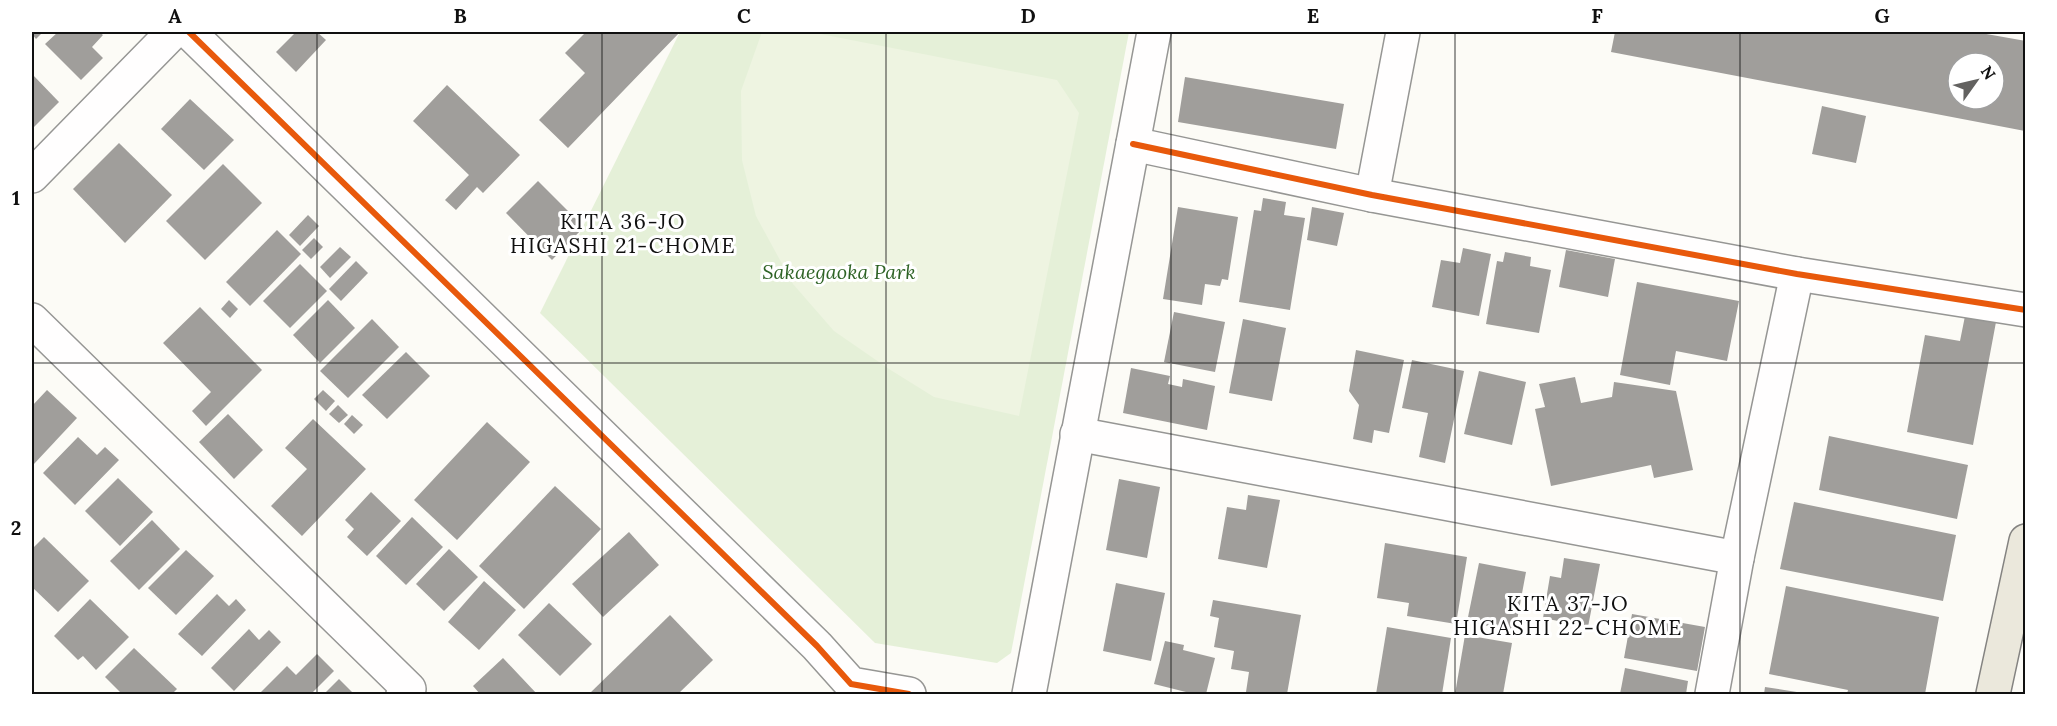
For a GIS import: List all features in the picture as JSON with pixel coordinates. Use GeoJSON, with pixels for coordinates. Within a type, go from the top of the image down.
{"type":"FeatureCollection","features":[{"type":"Feature","properties":{"kind":"main road"},"geometry":{"type":"LineString","coordinates":[[1993,694],[2025,541]]}},
{"type":"Feature","properties":{"kind":"street"},"geometry":{"type":"LineString","coordinates":[[32,176],[173,32]]}},
{"type":"Feature","properties":{"kind":"street"},"geometry":{"type":"LineString","coordinates":[[189,32],[817,646],[850,689],[909,694]]}},
{"type":"Feature","properties":{"kind":"street"},"geometry":{"type":"LineString","coordinates":[[1029,694],[1154,32]]}},
{"type":"Feature","properties":{"kind":"street"},"geometry":{"type":"LineString","coordinates":[[1372,195],[1403,32]]}},
{"type":"Feature","properties":{"kind":"street"},"geometry":{"type":"LineString","coordinates":[[1133,144],[1372,195],[1797,274],[2025,310]]}},
{"type":"Feature","properties":{"kind":"street"},"geometry":{"type":"LineString","coordinates":[[1712,694],[1737,558],[1797,274]]}},
{"type":"Feature","properties":{"kind":"street"},"geometry":{"type":"LineString","coordinates":[[32,320],[409,688],[404,694]]}},
{"type":"Feature","properties":{"kind":"street"},"geometry":{"type":"LineString","coordinates":[[1077,434],[1737,558]]}},
{"type":"Feature","properties":{"kind":"green space","name":"Sakaegaoka Park"},"geometry":{"type":"Polygon","coordinates":[[[680,32],[1129,32],[1011,653],[997,663],[875,643],[540,313],[680,32]]]}},
{"type":"Feature","properties":{"kind":"green space"},"geometry":{"type":"Polygon","coordinates":[[[762,32],[810,32],[1057,80],[1079,113],[1019,416],[934,397],[834,331],[793,284],[756,216],[742,160],[741,91],[762,32]]]}},
{"type":"Feature","properties":{"kind":"building"},"geometry":{"type":"Polygon","coordinates":[[[32,32],[43,32],[36,39],[32,32]]]}},
{"type":"Feature","properties":{"kind":"building"},"geometry":{"type":"Polygon","coordinates":[[[58,32],[99,32],[103,35],[92,47],[103,58],[81,80],[45,44],[58,32]]]}},
{"type":"Feature","properties":{"kind":"building"},"geometry":{"type":"Polygon","coordinates":[[[296,32],[317,32],[326,40],[296,72],[276,52],[296,32]]]}},
{"type":"Feature","properties":{"kind":"building"},"geometry":{"type":"Polygon","coordinates":[[[586,32],[680,32],[568,148],[539,120],[585,73],[565,53],[586,32]]]}},
{"type":"Feature","properties":{"kind":"building"},"geometry":{"type":"Polygon","coordinates":[[[1615,32],[1975,32],[2026,41],[2025,131],[1611,52],[1615,32]]]}},
{"type":"Feature","properties":{"kind":"building"},"geometry":{"type":"Polygon","coordinates":[[[32,74],[59,102],[32,129],[32,74]]]}},
{"type":"Feature","properties":{"kind":"building"},"geometry":{"type":"Polygon","coordinates":[[[1185,77],[1344,104],[1336,149],[1178,122],[1185,77]]]}},
{"type":"Feature","properties":{"kind":"building"},"geometry":{"type":"Polygon","coordinates":[[[447,85],[520,155],[483,193],[477,187],[456,210],[445,200],[469,175],[413,121],[447,85]]]}},
{"type":"Feature","properties":{"kind":"building"},"geometry":{"type":"Polygon","coordinates":[[[190,99],[234,140],[204,170],[161,129],[190,99]]]}},
{"type":"Feature","properties":{"kind":"building"},"geometry":{"type":"Polygon","coordinates":[[[1822,106],[1866,116],[1856,163],[1812,154],[1822,106]]]}},
{"type":"Feature","properties":{"kind":"building"},"geometry":{"type":"Polygon","coordinates":[[[119,143],[172,195],[125,243],[73,189],[119,143]]]}},
{"type":"Feature","properties":{"kind":"building"},"geometry":{"type":"Polygon","coordinates":[[[223,164],[262,203],[205,260],[166,221],[223,164]]]}},
{"type":"Feature","properties":{"kind":"building"},"geometry":{"type":"Polygon","coordinates":[[[538,181],[584,227],[552,260],[506,213],[538,181]]]}},
{"type":"Feature","properties":{"kind":"building"},"geometry":{"type":"Polygon","coordinates":[[[1263,198],[1286,202],[1284,215],[1305,218],[1290,310],[1239,302],[1254,210],[1261,211],[1263,198]]]}},
{"type":"Feature","properties":{"kind":"building"},"geometry":{"type":"Polygon","coordinates":[[[1178,207],[1238,217],[1228,280],[1222,279],[1220,286],[1205,284],[1202,305],[1163,299],[1178,207]]]}},
{"type":"Feature","properties":{"kind":"building"},"geometry":{"type":"Polygon","coordinates":[[[1312,207],[1344,213],[1337,246],[1307,240],[1312,207]]]}},
{"type":"Feature","properties":{"kind":"building"},"geometry":{"type":"Polygon","coordinates":[[[308,215],[319,226],[300,246],[289,235],[308,215]]]}},
{"type":"Feature","properties":{"kind":"building"},"geometry":{"type":"Polygon","coordinates":[[[277,230],[301,254],[250,306],[226,282],[277,230]]]}},
{"type":"Feature","properties":{"kind":"building"},"geometry":{"type":"Polygon","coordinates":[[[314,238],[323,247],[311,259],[302,250],[314,238]]]}},
{"type":"Feature","properties":{"kind":"building"},"geometry":{"type":"Polygon","coordinates":[[[340,247],[351,257],[330,278],[320,267],[340,247]]]}},
{"type":"Feature","properties":{"kind":"building"},"geometry":{"type":"Polygon","coordinates":[[[1463,248],[1491,254],[1479,316],[1432,307],[1441,260],[1460,263],[1463,248]]]}},
{"type":"Feature","properties":{"kind":"building"},"geometry":{"type":"Polygon","coordinates":[[[1566,250],[1615,259],[1608,297],[1559,287],[1566,250]]]}},
{"type":"Feature","properties":{"kind":"building"},"geometry":{"type":"Polygon","coordinates":[[[1505,252],[1531,257],[1530,266],[1551,270],[1539,333],[1486,324],[1497,261],[1503,262],[1505,252]]]}},
{"type":"Feature","properties":{"kind":"building"},"geometry":{"type":"Polygon","coordinates":[[[356,261],[368,273],[341,301],[329,289],[356,261]]]}},
{"type":"Feature","properties":{"kind":"building"},"geometry":{"type":"Polygon","coordinates":[[[300,264],[327,291],[290,328],[263,301],[300,264]]]}},
{"type":"Feature","properties":{"kind":"building"},"geometry":{"type":"Polygon","coordinates":[[[1637,282],[1739,301],[1727,361],[1676,351],[1670,385],[1620,375],[1637,282]]]}},
{"type":"Feature","properties":{"kind":"building"},"geometry":{"type":"Polygon","coordinates":[[[229,300],[238,309],[230,318],[221,309],[229,300]]]}},
{"type":"Feature","properties":{"kind":"building"},"geometry":{"type":"Polygon","coordinates":[[[328,300],[355,328],[320,363],[293,335],[328,300]]]}},
{"type":"Feature","properties":{"kind":"building"},"geometry":{"type":"Polygon","coordinates":[[[200,307],[262,370],[206,426],[192,411],[211,392],[163,343],[200,307]]]}},
{"type":"Feature","properties":{"kind":"building"},"geometry":{"type":"Polygon","coordinates":[[[1174,312],[1225,322],[1215,372],[1164,362],[1174,312]]]}},
{"type":"Feature","properties":{"kind":"building"},"geometry":{"type":"Polygon","coordinates":[[[1965,316],[1996,322],[1973,445],[1907,432],[1925,335],[1960,341],[1965,316]]]}},
{"type":"Feature","properties":{"kind":"building"},"geometry":{"type":"Polygon","coordinates":[[[372,319],[399,347],[348,398],[320,371],[372,319]]]}},
{"type":"Feature","properties":{"kind":"building"},"geometry":{"type":"Polygon","coordinates":[[[1243,319],[1286,328],[1272,401],[1229,393],[1243,319]]]}},
{"type":"Feature","properties":{"kind":"building"},"geometry":{"type":"Polygon","coordinates":[[[1356,350],[1404,360],[1389,433],[1374,430],[1372,443],[1353,439],[1359,405],[1349,391],[1356,350]]]}},
{"type":"Feature","properties":{"kind":"building"},"geometry":{"type":"Polygon","coordinates":[[[406,352],[430,376],[387,419],[362,395],[406,352]]]}},
{"type":"Feature","properties":{"kind":"building"},"geometry":{"type":"Polygon","coordinates":[[[1412,360],[1464,371],[1445,463],[1419,457],[1428,413],[1402,408],[1412,360]]]}},
{"type":"Feature","properties":{"kind":"building"},"geometry":{"type":"Polygon","coordinates":[[[1131,368],[1170,376],[1168,384],[1182,387],[1183,379],[1215,386],[1207,430],[1123,413],[1131,368]]]}},
{"type":"Feature","properties":{"kind":"building"},"geometry":{"type":"Polygon","coordinates":[[[1479,371],[1526,382],[1512,445],[1464,434],[1479,371]]]}},
{"type":"Feature","properties":{"kind":"building"},"geometry":{"type":"Polygon","coordinates":[[[1575,377],[1581,403],[1612,397],[1614,382],[1676,391],[1693,470],[1654,478],[1651,465],[1551,486],[1535,409],[1545,407],[1539,384],[1575,377]]]}},
{"type":"Feature","properties":{"kind":"building"},"geometry":{"type":"Polygon","coordinates":[[[47,390],[77,418],[33,465],[32,406],[47,390]]]}},
{"type":"Feature","properties":{"kind":"building"},"geometry":{"type":"Polygon","coordinates":[[[323,390],[335,401],[326,411],[314,399],[323,390]]]}},
{"type":"Feature","properties":{"kind":"building"},"geometry":{"type":"Polygon","coordinates":[[[338,405],[348,415],[339,423],[329,414],[338,405]]]}},
{"type":"Feature","properties":{"kind":"building"},"geometry":{"type":"Polygon","coordinates":[[[228,414],[263,450],[234,479],[199,442],[228,414]]]}},
{"type":"Feature","properties":{"kind":"building"},"geometry":{"type":"Polygon","coordinates":[[[352,415],[363,425],[354,434],[344,424],[352,415]]]}},
{"type":"Feature","properties":{"kind":"building"},"geometry":{"type":"Polygon","coordinates":[[[313,419],[366,469],[302,536],[271,506],[307,469],[285,448],[313,419]]]}},
{"type":"Feature","properties":{"kind":"building"},"geometry":{"type":"Polygon","coordinates":[[[487,422],[530,462],[457,540],[414,500],[487,422]]]}},
{"type":"Feature","properties":{"kind":"building"},"geometry":{"type":"Polygon","coordinates":[[[1829,436],[1968,465],[1957,519],[1819,490],[1829,436]]]}},
{"type":"Feature","properties":{"kind":"building"},"geometry":{"type":"Polygon","coordinates":[[[78,437],[97,455],[105,447],[119,460],[75,505],[43,473],[78,437]]]}},
{"type":"Feature","properties":{"kind":"building"},"geometry":{"type":"Polygon","coordinates":[[[118,478],[153,512],[120,546],[85,511],[118,478]]]}},
{"type":"Feature","properties":{"kind":"building"},"geometry":{"type":"Polygon","coordinates":[[[1119,479],[1160,487],[1147,558],[1106,550],[1119,479]]]}},
{"type":"Feature","properties":{"kind":"building"},"geometry":{"type":"Polygon","coordinates":[[[555,486],[601,529],[524,609],[479,566],[555,486]]]}},
{"type":"Feature","properties":{"kind":"building"},"geometry":{"type":"Polygon","coordinates":[[[371,492],[401,521],[367,556],[347,537],[354,529],[345,520],[371,492]]]}},
{"type":"Feature","properties":{"kind":"building"},"geometry":{"type":"Polygon","coordinates":[[[1248,495],[1280,500],[1267,568],[1218,559],[1227,507],[1246,510],[1248,495]]]}},
{"type":"Feature","properties":{"kind":"building"},"geometry":{"type":"Polygon","coordinates":[[[1794,502],[1956,535],[1943,601],[1780,569],[1794,502]]]}},
{"type":"Feature","properties":{"kind":"building"},"geometry":{"type":"Polygon","coordinates":[[[412,517],[443,547],[406,585],[376,556],[412,517]]]}},
{"type":"Feature","properties":{"kind":"building"},"geometry":{"type":"Polygon","coordinates":[[[152,520],[180,549],[139,590],[110,561],[152,520]]]}},
{"type":"Feature","properties":{"kind":"building"},"geometry":{"type":"Polygon","coordinates":[[[629,532],[659,565],[603,617],[572,584],[629,532]]]}},
{"type":"Feature","properties":{"kind":"building"},"geometry":{"type":"Polygon","coordinates":[[[44,537],[89,581],[58,612],[32,587],[32,549],[44,537]]]}},
{"type":"Feature","properties":{"kind":"building"},"geometry":{"type":"Polygon","coordinates":[[[1385,543],[1467,557],[1456,624],[1407,616],[1409,603],[1377,598],[1385,543]]]}},
{"type":"Feature","properties":{"kind":"building"},"geometry":{"type":"Polygon","coordinates":[[[449,549],[478,577],[444,611],[416,584],[449,549]]]}},
{"type":"Feature","properties":{"kind":"building"},"geometry":{"type":"Polygon","coordinates":[[[186,550],[214,576],[176,615],[148,588],[186,550]]]}},
{"type":"Feature","properties":{"kind":"building"},"geometry":{"type":"Polygon","coordinates":[[[1564,558],[1600,564],[1588,627],[1543,618],[1550,576],[1561,578],[1564,558]]]}},
{"type":"Feature","properties":{"kind":"building"},"geometry":{"type":"Polygon","coordinates":[[[1479,563],[1526,572],[1515,631],[1467,622],[1479,563]]]}},
{"type":"Feature","properties":{"kind":"building"},"geometry":{"type":"Polygon","coordinates":[[[484,581],[516,610],[479,650],[448,622],[484,581]]]}},
{"type":"Feature","properties":{"kind":"building"},"geometry":{"type":"Polygon","coordinates":[[[1116,583],[1165,593],[1151,661],[1103,651],[1116,583]]]}},
{"type":"Feature","properties":{"kind":"building"},"geometry":{"type":"Polygon","coordinates":[[[1786,586],[1939,617],[1925,694],[1847,694],[1848,690],[1769,674],[1786,586]]]}},
{"type":"Feature","properties":{"kind":"building"},"geometry":{"type":"Polygon","coordinates":[[[217,594],[229,606],[236,599],[246,610],[202,656],[178,634],[217,594]]]}},
{"type":"Feature","properties":{"kind":"building"},"geometry":{"type":"Polygon","coordinates":[[[90,599],[129,637],[96,670],[83,656],[78,660],[54,636],[90,599]]]}},
{"type":"Feature","properties":{"kind":"building"},"geometry":{"type":"Polygon","coordinates":[[[1213,600],[1301,615],[1287,694],[1246,692],[1249,672],[1231,669],[1234,651],[1214,647],[1219,618],[1210,616],[1213,600]]]}},
{"type":"Feature","properties":{"kind":"building"},"geometry":{"type":"Polygon","coordinates":[[[549,603],[592,644],[560,676],[518,635],[549,603]]]}},
{"type":"Feature","properties":{"kind":"building"},"geometry":{"type":"Polygon","coordinates":[[[1632,614],[1705,627],[1697,671],[1624,658],[1632,614]]]}},
{"type":"Feature","properties":{"kind":"building"},"geometry":{"type":"Polygon","coordinates":[[[670,615],[713,660],[678,694],[589,694],[670,615]]]}},
{"type":"Feature","properties":{"kind":"building"},"geometry":{"type":"Polygon","coordinates":[[[1387,627],[1451,638],[1442,694],[1376,694],[1387,627]]]}},
{"type":"Feature","properties":{"kind":"building"},"geometry":{"type":"Polygon","coordinates":[[[249,629],[259,640],[269,630],[281,642],[234,691],[211,668],[249,629]]]}},
{"type":"Feature","properties":{"kind":"building"},"geometry":{"type":"Polygon","coordinates":[[[1465,635],[1512,643],[1503,694],[1455,694],[1465,635]]]}},
{"type":"Feature","properties":{"kind":"building"},"geometry":{"type":"Polygon","coordinates":[[[1165,641],[1184,645],[1183,650],[1215,658],[1206,694],[1194,694],[1154,684],[1165,641]]]}},
{"type":"Feature","properties":{"kind":"building"},"geometry":{"type":"Polygon","coordinates":[[[134,648],[177,689],[172,694],[122,694],[105,677],[134,648]]]}},
{"type":"Feature","properties":{"kind":"building"},"geometry":{"type":"Polygon","coordinates":[[[317,654],[334,671],[311,694],[259,694],[287,666],[296,675],[317,654]]]}},
{"type":"Feature","properties":{"kind":"building"},"geometry":{"type":"Polygon","coordinates":[[[503,658],[537,694],[480,694],[473,686],[503,658]]]}},
{"type":"Feature","properties":{"kind":"building"},"geometry":{"type":"Polygon","coordinates":[[[1625,668],[1688,681],[1686,694],[1620,694],[1625,668]]]}},
{"type":"Feature","properties":{"kind":"building"},"geometry":{"type":"Polygon","coordinates":[[[339,679],[354,694],[324,694],[339,679]]]}},
{"type":"Feature","properties":{"kind":"building"},"geometry":{"type":"Polygon","coordinates":[[[1765,687],[1803,693],[1803,694],[1764,694],[1765,687]]]}},
{"type":"Feature","properties":{"kind":"cycle path"},"geometry":{"type":"LineString","coordinates":[[189,32],[817,646],[851,684],[909,694]]}},
{"type":"Feature","properties":{"kind":"cycle path"},"geometry":{"type":"LineString","coordinates":[[1133,144],[1372,195],[1797,274],[2026,310]]}},
{"type":"Feature","properties":{"kind":"district","name":"KITA 36-JO HIGASHI 21-CHOME"},"geometry":{"type":"Point","coordinates":[623,233]}},
{"type":"Feature","properties":{"kind":"district","name":"KITA 37-JO HIGASHI 22-CHOME"},"geometry":{"type":"Point","coordinates":[1568,615]}}]}
